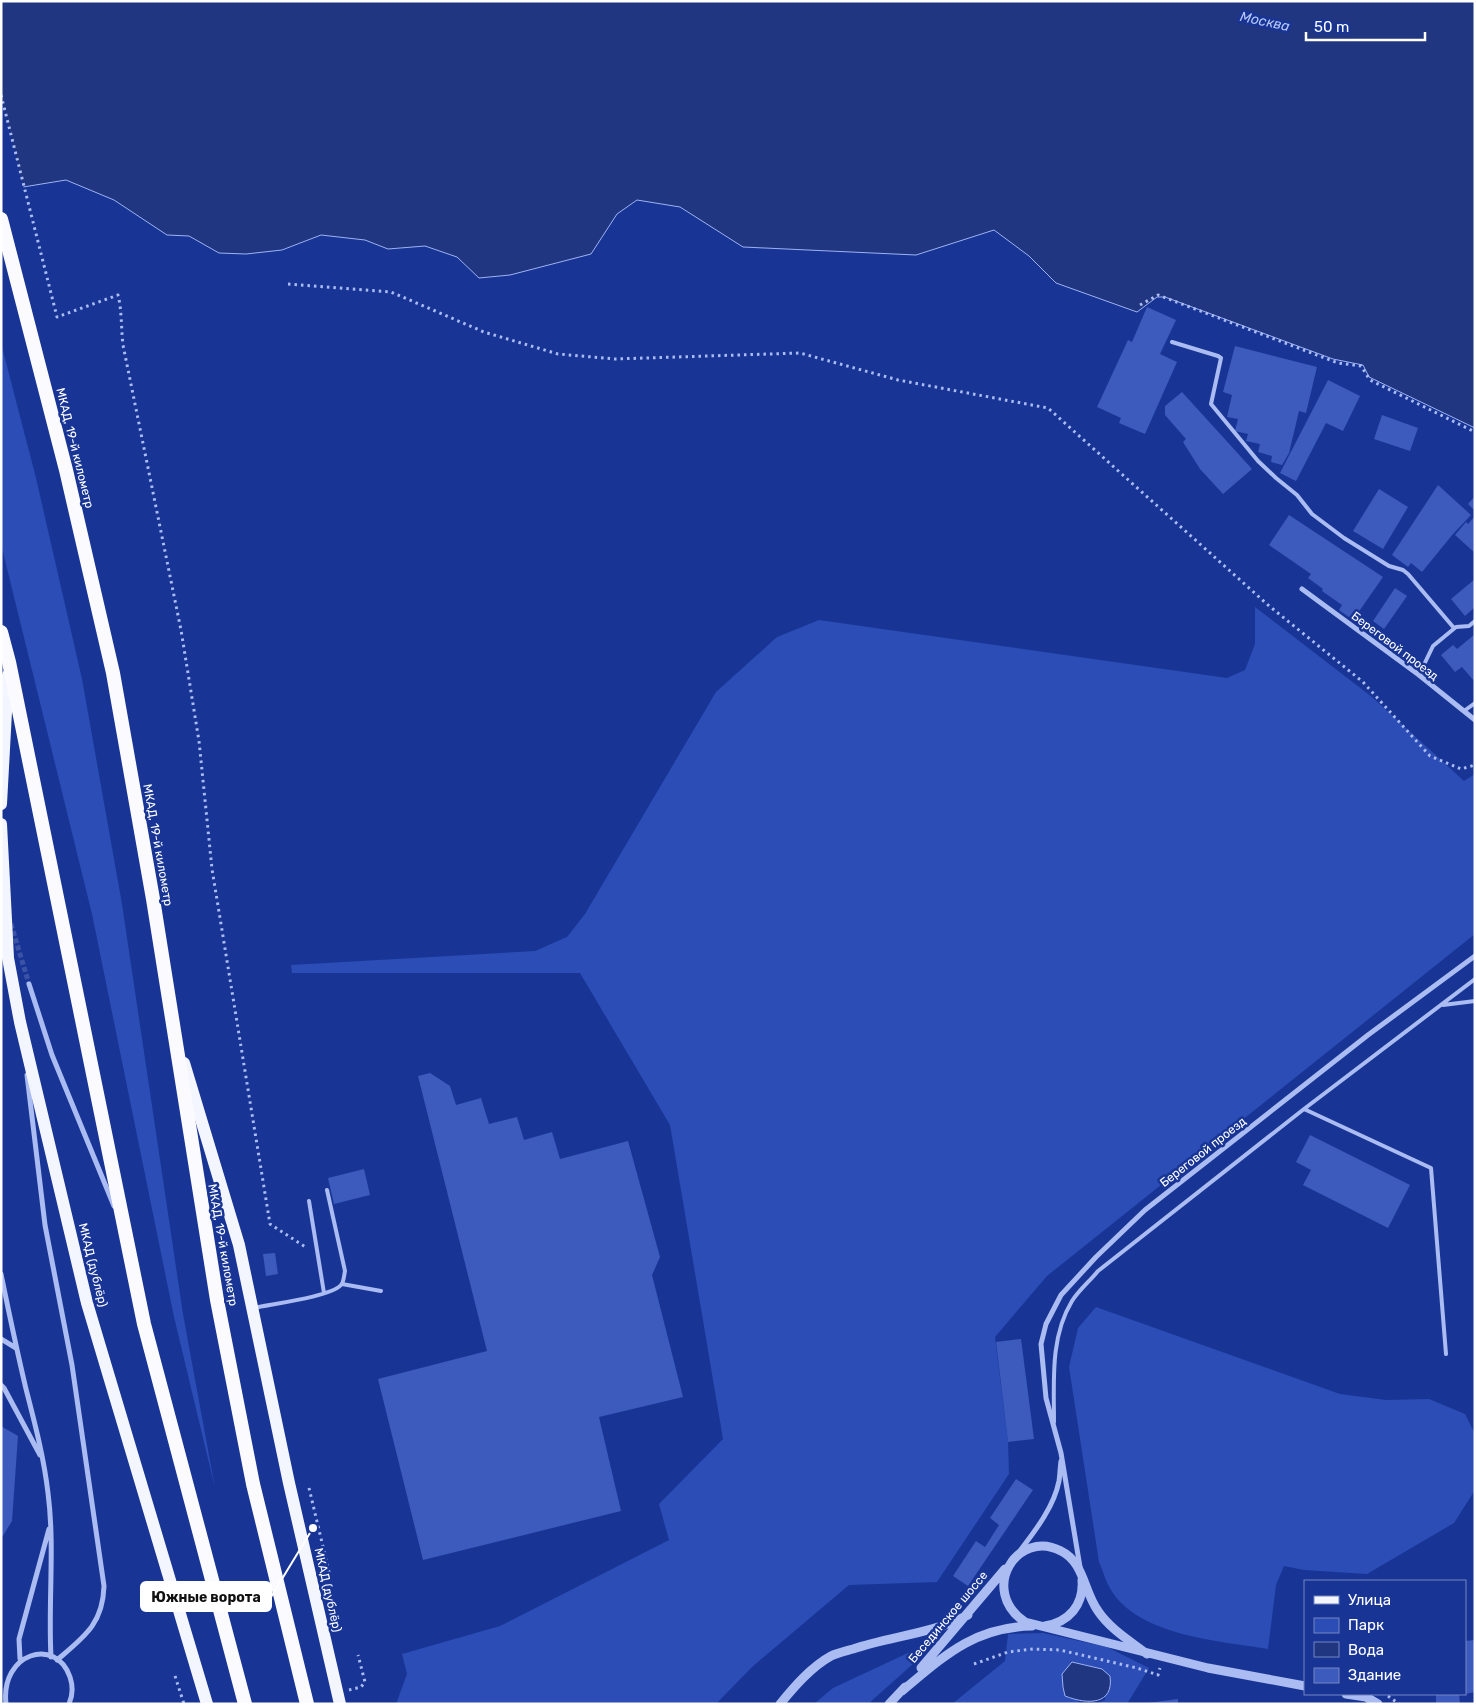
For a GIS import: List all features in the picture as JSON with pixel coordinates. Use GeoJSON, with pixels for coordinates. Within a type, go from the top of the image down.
{"type":"FeatureCollection","features":[{"type":"Feature","properties":{"kind":"highway","name":"МКАД, 19-й километр"},"geometry":{"type":"LineString","coordinates":[[1,219],[66,470],[113,673],[153,899],[170,1018],[217,1300],[254,1484],[307,1704]]}},
{"type":"Feature","properties":{"kind":"highway"},"geometry":{"type":"LineString","coordinates":[[1,632],[9,662],[144,1324],[245,1704]]}},
{"type":"Feature","properties":{"kind":"main road"},"geometry":{"type":"LineString","coordinates":[[1,804],[9,662]]}},
{"type":"Feature","properties":{"kind":"main road","name":"МКАД (дублёр)"},"geometry":{"type":"LineString","coordinates":[[1,824],[8,958],[20,1022],[87,1303],[207,1704]]}},
{"type":"Feature","properties":{"kind":"main road","name":"МКАД (дублёр)"},"geometry":{"type":"LineString","coordinates":[[170,1018],[239,1245],[289,1483],[340,1704]]}},
{"type":"Feature","properties":{"kind":"street","name":"Береговой проезд"},"geometry":{"type":"LineString","coordinates":[[1302,589],[1419,675],[1475,720]]}},
{"type":"Feature","properties":{"kind":"street","name":"Береговой проезд"},"geometry":{"type":"LineString","coordinates":[[1061,1454],[1046,1398],[1041,1344],[1046,1324],[1061,1295],[1096,1257],[1145,1210],[1368,1034],[1475,956]]}},
{"type":"Feature","properties":{"kind":"street"},"geometry":{"type":"LineString","coordinates":[[30,984],[52,1055],[126,1234]]}},
{"type":"Feature","properties":{"kind":"street"},"geometry":{"type":"LineString","coordinates":[[20,1022],[45,1225],[72,1365],[104,1586],[104,1601],[101,1613],[80,1642],[57,1660]]}},
{"type":"Feature","properties":{"kind":"street"},"geometry":{"type":"LineString","coordinates":[[1,1274],[16,1348],[44,1462],[51,1522],[49,1630],[51,1657]]}},
{"type":"Feature","properties":{"kind":"street"},"geometry":{"type":"LineString","coordinates":[[1,1339],[16,1348]]}},
{"type":"Feature","properties":{"kind":"street"},"geometry":{"type":"LineString","coordinates":[[1,1386],[4,1388],[44,1462]]}},
{"type":"Feature","properties":{"kind":"street"},"geometry":{"type":"LineString","coordinates":[[1061,1454],[1059,1481],[1055,1492],[1040,1523],[1013,1559],[1004,1578],[1003,1589],[1005,1599],[1016,1616],[1035,1626],[1163,1658],[1304,1686]]}},
{"type":"Feature","properties":{"kind":"street"},"geometry":{"type":"LineString","coordinates":[[1035,1626],[1056,1624],[1066,1619],[1074,1612],[1082,1594],[1081,1572],[1061,1454]]}},
{"type":"Feature","properties":{"kind":"street"},"geometry":{"type":"LineString","coordinates":[[20,1659],[18,1639],[51,1522]]}},
{"type":"Feature","properties":{"kind":"street"},"geometry":{"type":"LineString","coordinates":[[1013,1559],[1030,1548],[1040,1546],[1060,1550],[1069,1556],[1081,1572],[1099,1612],[1115,1629],[1147,1654]]}},
{"type":"Feature","properties":{"kind":"street","name":"Бесединское шоссе"},"geometry":{"type":"LineString","coordinates":[[889,1704],[968,1615],[1013,1559]]}},
{"type":"Feature","properties":{"kind":"street"},"geometry":{"type":"LineString","coordinates":[[780,1704],[804,1677],[831,1656],[876,1641],[924,1632],[950,1624],[968,1615]]}},
{"type":"Feature","properties":{"kind":"street","name":"Бесединское шоссе"},"geometry":{"type":"LineString","coordinates":[[902,1691],[939,1659],[972,1639],[1004,1628],[1035,1626]]}},
{"type":"Feature","properties":{"kind":"street"},"geometry":{"type":"LineString","coordinates":[[6,1704],[2,1696],[6,1674],[12,1665],[20,1659],[36,1654],[57,1660],[69,1674],[72,1682],[72,1691],[69,1704]]}},
{"type":"Feature","properties":{"kind":"street"},"geometry":{"type":"LineString","coordinates":[[1351,1695],[1366,1698],[1378,1704]]}},
{"type":"Feature","properties":{"kind":"lane"},"geometry":{"type":"LineString","coordinates":[[1172,342],[1221,358],[1211,404],[1258,461],[1297,495],[1312,514],[1338,534],[1389,566],[1403,570],[1408,574],[1454,628]]}},
{"type":"Feature","properties":{"kind":"lane"},"geometry":{"type":"LineString","coordinates":[[1419,675],[1433,646],[1454,628],[1469,626],[1475,622]]}},
{"type":"Feature","properties":{"kind":"lane"},"geometry":{"type":"LineString","coordinates":[[1464,711],[1475,703]]}},
{"type":"Feature","properties":{"kind":"lane"},"geometry":{"type":"LineString","coordinates":[[1054,1425],[1054,1370],[1058,1334],[1072,1301],[1098,1271],[1304,1109],[1475,979]]}},
{"type":"Feature","properties":{"kind":"lane"},"geometry":{"type":"LineString","coordinates":[[1441,1006],[1475,1001]]}},
{"type":"Feature","properties":{"kind":"lane"},"geometry":{"type":"LineString","coordinates":[[1304,1109],[1431,1168],[1446,1354]]}},
{"type":"Feature","properties":{"kind":"lane"},"geometry":{"type":"LineString","coordinates":[[252,1308],[324,1293],[336,1289],[342,1284],[345,1270],[327,1190]]}},
{"type":"Feature","properties":{"kind":"lane"},"geometry":{"type":"LineString","coordinates":[[309,1201],[324,1293]]}},
{"type":"Feature","properties":{"kind":"lane"},"geometry":{"type":"LineString","coordinates":[[342,1284],[381,1291]]}},
{"type":"Feature","properties":{"kind":"path"},"geometry":{"type":"LineString","coordinates":[[1,96],[57,317],[118,295],[121,307],[120,321],[123,345],[181,630],[199,741],[212,869],[270,1224],[318,1256]]}},
{"type":"Feature","properties":{"kind":"path"},"geometry":{"type":"LineString","coordinates":[[288,284],[391,292],[484,332],[558,354],[615,359],[800,353],[898,380],[1048,408],[1268,606],[1364,682],[1430,756],[1461,769],[1475,765]]}},
{"type":"Feature","properties":{"kind":"path"},"geometry":{"type":"LineString","coordinates":[[1140,305],[1158,295],[1338,363],[1361,366],[1370,380],[1475,432]]}},
{"type":"Feature","properties":{"kind":"path"},"geometry":{"type":"LineString","coordinates":[[974,1664],[1008,1652],[1033,1649],[1060,1650],[1137,1668],[1158,1675],[1163,1658]]}},
{"type":"Feature","properties":{"kind":"path"},"geometry":{"type":"LineString","coordinates":[[349,1691],[361,1687],[365,1682],[358,1655]]}},
{"type":"Feature","properties":{"kind":"path"},"geometry":{"type":"LineString","coordinates":[[175,1676],[184,1704]]}},
{"type":"Feature","properties":{"kind":"path"},"geometry":{"type":"LineString","coordinates":[[1386,1695],[1399,1704]]}},
{"type":"Feature","properties":{"kind":"green space"},"geometry":{"type":"Polygon","coordinates":[[[1,343],[36,478],[82,679],[122,904],[183,1314],[215,1488],[174,1317],[92,914],[1,544],[1,343]]]}},
{"type":"Feature","properties":{"kind":"green space"},"geometry":{"type":"Polygon","coordinates":[[[1255,607],[1372,697],[1464,781],[1475,774],[1475,934],[1047,1276],[995,1337],[1008,1442],[1009,1474],[937,1582],[849,1585],[752,1667],[716,1704],[396,1704],[407,1674],[402,1654],[500,1626],[669,1540],[659,1504],[723,1439],[670,1125],[580,973],[292,973],[291,965],[535,951],[567,937],[585,914],[716,692],[777,637],[819,620],[1227,678],[1245,670],[1255,644],[1255,607]]]}},
{"type":"Feature","properties":{"kind":"green space"},"geometry":{"type":"Polygon","coordinates":[[[1096,1307],[1340,1394],[1386,1400],[1429,1399],[1465,1414],[1475,1434],[1475,1490],[1454,1523],[1367,1574],[1304,1570],[1284,1566],[1276,1585],[1268,1649],[1182,1634],[1141,1618],[1124,1605],[1111,1590],[1099,1562],[1069,1367],[1078,1328],[1096,1307]]]}},
{"type":"Feature","properties":{"kind":"green space"},"geometry":{"type":"Polygon","coordinates":[[[1043,1633],[1107,1647],[1149,1668],[1127,1704],[1095,1704],[1105,1700],[1102,1669],[1073,1662],[1078,1702],[1086,1704],[952,1704],[1005,1661],[1008,1634],[1043,1633]]]}},
{"type":"Feature","properties":{"kind":"green space"},"geometry":{"type":"Polygon","coordinates":[[[910,1652],[916,1656],[914,1663],[868,1704],[814,1704],[833,1688],[910,1652]]]}},
{"type":"Feature","properties":{"kind":"water","name":"Москва"},"geometry":{"type":"Polygon","coordinates":[[[1,1],[1475,1],[1475,428],[1369,377],[1363,365],[1333,359],[1165,297],[1157,297],[1137,312],[1056,283],[1029,256],[994,230],[916,255],[743,247],[680,207],[637,200],[617,214],[591,254],[510,275],[479,278],[457,257],[425,246],[388,249],[365,240],[321,235],[282,250],[246,254],[219,253],[189,236],[167,235],[114,200],[66,180],[11,189],[1,193],[1,1]]]}},
{"type":"Feature","properties":{"kind":"water"},"geometry":{"type":"Polygon","coordinates":[[[1072,1662],[1102,1669],[1110,1676],[1108,1693],[1098,1700],[1090,1701],[1082,1701],[1065,1696],[1062,1674],[1072,1662]]]}},
{"type":"Feature","properties":{"kind":"pier"},"geometry":{"type":"Polygon","coordinates":[[[1,95],[24,189],[12,191],[1,196],[1,95]]]}},
{"type":"Feature","properties":{"kind":"building"},"geometry":{"type":"Polygon","coordinates":[[[1147,307],[1176,320],[1160,354],[1177,362],[1145,434],[1119,423],[1121,418],[1097,407],[1128,340],[1132,342],[1147,307]]]}},
{"type":"Feature","properties":{"kind":"building"},"geometry":{"type":"Polygon","coordinates":[[[1235,346],[1317,367],[1306,413],[1299,411],[1289,453],[1282,465],[1271,462],[1272,456],[1258,452],[1260,444],[1246,441],[1248,434],[1235,431],[1238,419],[1227,417],[1232,395],[1223,392],[1235,346]]]}},
{"type":"Feature","properties":{"kind":"building"},"geometry":{"type":"Polygon","coordinates":[[[1328,380],[1360,396],[1343,431],[1326,423],[1296,481],[1280,473],[1328,380]]]}},
{"type":"Feature","properties":{"kind":"building"},"geometry":{"type":"Polygon","coordinates":[[[1182,392],[1252,469],[1223,494],[1200,469],[1183,442],[1186,439],[1165,415],[1165,406],[1182,392]]]}},
{"type":"Feature","properties":{"kind":"building"},"geometry":{"type":"Polygon","coordinates":[[[1382,415],[1418,428],[1410,451],[1374,439],[1382,415]]]}},
{"type":"Feature","properties":{"kind":"building"},"geometry":{"type":"Polygon","coordinates":[[[1438,485],[1471,515],[1422,572],[1411,563],[1408,567],[1392,555],[1438,485]]]}},
{"type":"Feature","properties":{"kind":"building"},"geometry":{"type":"Polygon","coordinates":[[[1379,489],[1408,507],[1383,549],[1353,531],[1379,489]]]}},
{"type":"Feature","properties":{"kind":"building"},"geometry":{"type":"Polygon","coordinates":[[[1475,496],[1475,511],[1468,504],[1475,496]]]}},
{"type":"Feature","properties":{"kind":"building"},"geometry":{"type":"Polygon","coordinates":[[[1289,515],[1383,577],[1353,620],[1339,610],[1342,605],[1308,578],[1311,574],[1269,545],[1289,515]]]}},
{"type":"Feature","properties":{"kind":"building"},"geometry":{"type":"Polygon","coordinates":[[[1475,516],[1475,553],[1455,535],[1466,522],[1468,524],[1475,516]]]}},
{"type":"Feature","properties":{"kind":"building"},"geometry":{"type":"Polygon","coordinates":[[[1475,579],[1475,607],[1465,616],[1451,599],[1475,579]]]}},
{"type":"Feature","properties":{"kind":"building"},"geometry":{"type":"Polygon","coordinates":[[[1395,588],[1407,596],[1384,629],[1373,621],[1395,588]]]}},
{"type":"Feature","properties":{"kind":"building"},"geometry":{"type":"Polygon","coordinates":[[[1475,634],[1475,682],[1462,667],[1455,672],[1441,655],[1453,645],[1457,649],[1475,634]]]}},
{"type":"Feature","properties":{"kind":"building"},"geometry":{"type":"Polygon","coordinates":[[[430,1073],[450,1086],[456,1105],[481,1098],[489,1124],[517,1117],[524,1140],[552,1132],[560,1159],[628,1141],[660,1257],[652,1275],[683,1397],[599,1417],[621,1511],[423,1560],[378,1379],[487,1351],[418,1076],[430,1073]]]}},
{"type":"Feature","properties":{"kind":"building"},"geometry":{"type":"Polygon","coordinates":[[[1310,1135],[1410,1185],[1388,1228],[1303,1185],[1311,1170],[1296,1162],[1310,1135]]]}},
{"type":"Feature","properties":{"kind":"building"},"geometry":{"type":"Polygon","coordinates":[[[364,1169],[370,1195],[334,1204],[328,1178],[364,1169]]]}},
{"type":"Feature","properties":{"kind":"building"},"geometry":{"type":"Polygon","coordinates":[[[275,1253],[278,1274],[266,1276],[263,1254],[275,1253]]]}},
{"type":"Feature","properties":{"kind":"building"},"geometry":{"type":"Polygon","coordinates":[[[1021,1339],[1034,1439],[1008,1442],[996,1342],[1021,1339]]]}},
{"type":"Feature","properties":{"kind":"building"},"geometry":{"type":"Polygon","coordinates":[[[1,1426],[18,1436],[12,1521],[1,1539],[1,1426]]]}},
{"type":"Feature","properties":{"kind":"building"},"geometry":{"type":"Polygon","coordinates":[[[1016,1479],[1033,1490],[968,1586],[953,1576],[976,1541],[985,1547],[999,1525],[990,1518],[1016,1479]]]}},
{"type":"Feature","properties":{"kind":"building"},"geometry":{"type":"Polygon","coordinates":[[[1475,1640],[1475,1692],[1466,1694],[1466,1641],[1475,1640]]]}},
{"type":"Feature","properties":{"kind":"building"},"geometry":{"type":"Polygon","coordinates":[[[1436,1695],[1459,1695],[1460,1704],[1436,1704],[1436,1695]]]}},
{"type":"Feature","properties":{"kind":"building"},"geometry":{"type":"Polygon","coordinates":[[[1178,1699],[1178,1704],[1148,1704],[1148,1703],[1178,1699]]]}},
{"type":"Feature","properties":{"kind":"tunnel"},"geometry":{"type":"LineString","coordinates":[[11,924],[29,984]]}},
{"type":"Feature","properties":{"kind":"place","name":"Южные ворота"},"geometry":{"type":"Point","coordinates":[313,1528]}}]}
